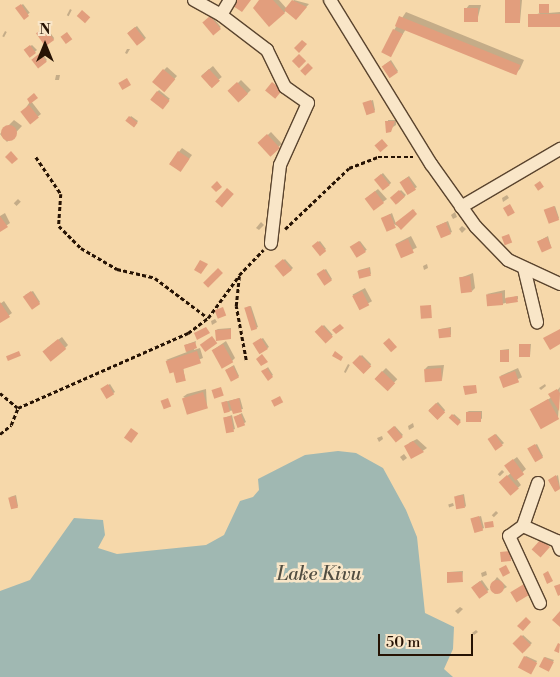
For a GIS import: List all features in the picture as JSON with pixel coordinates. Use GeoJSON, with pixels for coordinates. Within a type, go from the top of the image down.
{"type":"FeatureCollection","features":[{"type":"Feature","properties":{"kind":"street"},"geometry":{"type":"LineString","coordinates":[[194,0],[221,15],[267,50],[285,87],[308,103],[280,165],[271,243]]}},
{"type":"Feature","properties":{"kind":"street"},"geometry":{"type":"LineString","coordinates":[[221,15],[230,0]]}},
{"type":"Feature","properties":{"kind":"street"},"geometry":{"type":"LineString","coordinates":[[330,0],[431,164],[461,207],[508,260],[560,284]]}},
{"type":"Feature","properties":{"kind":"street"},"geometry":{"type":"LineString","coordinates":[[461,207],[560,149]]}},
{"type":"Feature","properties":{"kind":"street"},"geometry":{"type":"LineString","coordinates":[[524,268],[537,322]]}},
{"type":"Feature","properties":{"kind":"street"},"geometry":{"type":"LineString","coordinates":[[538,483],[523,526],[509,536],[540,603]]}},
{"type":"Feature","properties":{"kind":"street"},"geometry":{"type":"LineString","coordinates":[[523,526],[557,541],[560,549]]}},
{"type":"Feature","properties":{"kind":"path"},"geometry":{"type":"LineString","coordinates":[[36,157],[61,194],[59,226],[81,248],[117,269],[155,278],[208,318]]}},
{"type":"Feature","properties":{"kind":"path"},"geometry":{"type":"LineString","coordinates":[[0,434],[12,425],[18,408],[93,378],[188,333],[208,318],[239,275],[349,168],[378,157],[412,157],[431,164]]}},
{"type":"Feature","properties":{"kind":"path"},"geometry":{"type":"LineString","coordinates":[[239,275],[236,306],[246,360]]}},
{"type":"Feature","properties":{"kind":"path"},"geometry":{"type":"LineString","coordinates":[[0,393],[18,408]]}},
{"type":"Feature","properties":{"kind":"water","name":"Lake Kivu"},"geometry":{"type":"Polygon","coordinates":[[[338,451],[356,453],[383,468],[406,510],[417,537],[425,613],[454,627],[453,649],[444,669],[453,677],[0,677],[0,591],[30,580],[74,518],[103,520],[105,535],[98,548],[117,554],[206,545],[224,535],[240,501],[253,497],[259,490],[258,479],[305,455],[338,451]]]}},
{"type":"Feature","properties":{"kind":"building"},"geometry":{"type":"Polygon","coordinates":[[[237,0],[251,0],[242,12],[233,6],[237,0]]]}},
{"type":"Feature","properties":{"kind":"building"},"geometry":{"type":"Polygon","coordinates":[[[259,0],[273,0],[285,13],[269,27],[253,8],[259,0]]]}},
{"type":"Feature","properties":{"kind":"building"},"geometry":{"type":"Polygon","coordinates":[[[292,0],[307,7],[296,20],[284,10],[292,0]]]}},
{"type":"Feature","properties":{"kind":"building"},"geometry":{"type":"Polygon","coordinates":[[[505,0],[520,0],[520,23],[505,23],[505,0]]]}},
{"type":"Feature","properties":{"kind":"building"},"geometry":{"type":"Polygon","coordinates":[[[21,4],[29,16],[24,20],[15,8],[21,4]]]}},
{"type":"Feature","properties":{"kind":"building"},"geometry":{"type":"Polygon","coordinates":[[[539,4],[549,4],[549,13],[539,13],[539,4]]]}},
{"type":"Feature","properties":{"kind":"building"},"geometry":{"type":"Polygon","coordinates":[[[464,8],[478,8],[478,22],[464,22],[464,8]]]}},
{"type":"Feature","properties":{"kind":"building"},"geometry":{"type":"Polygon","coordinates":[[[82,10],[90,17],[85,23],[77,16],[82,10]]]}},
{"type":"Feature","properties":{"kind":"building"},"geometry":{"type":"Polygon","coordinates":[[[528,14],[560,14],[560,27],[528,27],[528,14]]]}},
{"type":"Feature","properties":{"kind":"building"},"geometry":{"type":"Polygon","coordinates":[[[210,16],[221,29],[213,35],[202,22],[210,16]]]}},
{"type":"Feature","properties":{"kind":"building"},"geometry":{"type":"Polygon","coordinates":[[[399,16],[520,65],[516,75],[395,26],[399,16]]]}},
{"type":"Feature","properties":{"kind":"building"},"geometry":{"type":"Polygon","coordinates":[[[45,27],[54,40],[45,46],[36,33],[45,27]]]}},
{"type":"Feature","properties":{"kind":"building"},"geometry":{"type":"Polygon","coordinates":[[[135,27],[145,40],[137,46],[127,33],[135,27]]]}},
{"type":"Feature","properties":{"kind":"building"},"geometry":{"type":"Polygon","coordinates":[[[393,29],[403,34],[391,57],[381,52],[393,29]]]}},
{"type":"Feature","properties":{"kind":"building"},"geometry":{"type":"Polygon","coordinates":[[[67,32],[72,39],[66,44],[61,37],[67,32]]]}},
{"type":"Feature","properties":{"kind":"building"},"geometry":{"type":"Polygon","coordinates":[[[302,40],[307,44],[299,53],[294,48],[302,40]]]}},
{"type":"Feature","properties":{"kind":"building"},"geometry":{"type":"Polygon","coordinates":[[[30,45],[36,53],[30,58],[24,50],[30,45]]]}},
{"type":"Feature","properties":{"kind":"building"},"geometry":{"type":"Polygon","coordinates":[[[40,53],[47,62],[38,68],[31,60],[40,53]]]}},
{"type":"Feature","properties":{"kind":"building"},"geometry":{"type":"Polygon","coordinates":[[[299,54],[306,61],[299,68],[292,61],[299,54]]]}},
{"type":"Feature","properties":{"kind":"building"},"geometry":{"type":"Polygon","coordinates":[[[390,61],[398,73],[390,78],[382,67],[390,61]]]}},
{"type":"Feature","properties":{"kind":"building"},"geometry":{"type":"Polygon","coordinates":[[[308,63],[313,68],[305,76],[300,71],[308,63]]]}},
{"type":"Feature","properties":{"kind":"building"},"geometry":{"type":"Polygon","coordinates":[[[163,69],[175,79],[164,92],[152,82],[163,69]]]}},
{"type":"Feature","properties":{"kind":"building"},"geometry":{"type":"Polygon","coordinates":[[[209,69],[220,81],[212,88],[201,77],[209,69]]]}},
{"type":"Feature","properties":{"kind":"building"},"geometry":{"type":"Polygon","coordinates":[[[127,78],[131,85],[122,90],[118,83],[127,78]]]}},
{"type":"Feature","properties":{"kind":"building"},"geometry":{"type":"Polygon","coordinates":[[[237,82],[248,94],[238,103],[227,91],[237,82]]]}},
{"type":"Feature","properties":{"kind":"building"},"geometry":{"type":"Polygon","coordinates":[[[272,82],[282,90],[275,99],[265,91],[272,82]]]}},
{"type":"Feature","properties":{"kind":"building"},"geometry":{"type":"Polygon","coordinates":[[[157,91],[170,101],[163,110],[150,100],[157,91]]]}},
{"type":"Feature","properties":{"kind":"building"},"geometry":{"type":"Polygon","coordinates":[[[34,93],[38,98],[30,104],[27,99],[34,93]]]}},
{"type":"Feature","properties":{"kind":"building"},"geometry":{"type":"Polygon","coordinates":[[[371,100],[375,112],[366,115],[362,103],[371,100]]]}},
{"type":"Feature","properties":{"kind":"building"},"geometry":{"type":"Polygon","coordinates":[[[29,105],[39,118],[30,124],[20,112],[29,105]]]}},
{"type":"Feature","properties":{"kind":"building"},"geometry":{"type":"Polygon","coordinates":[[[129,116],[138,123],[134,128],[125,121],[129,116]]]}},
{"type":"Feature","properties":{"kind":"building"},"geometry":{"type":"Polygon","coordinates":[[[385,121],[395,121],[391,132],[386,133],[385,121]]]}},
{"type":"Feature","properties":{"kind":"building"},"geometry":{"type":"Polygon","coordinates":[[[6,125],[12,125],[17,130],[15,139],[6,141],[1,136],[1,130],[6,125]]]}},
{"type":"Feature","properties":{"kind":"building"},"geometry":{"type":"Polygon","coordinates":[[[267,134],[280,148],[270,157],[257,143],[267,134]]]}},
{"type":"Feature","properties":{"kind":"building"},"geometry":{"type":"Polygon","coordinates":[[[382,139],[388,146],[380,152],[374,146],[382,139]]]}},
{"type":"Feature","properties":{"kind":"building"},"geometry":{"type":"Polygon","coordinates":[[[11,151],[18,159],[12,164],[5,157],[11,151]]]}},
{"type":"Feature","properties":{"kind":"building"},"geometry":{"type":"Polygon","coordinates":[[[178,151],[190,159],[181,172],[169,164],[178,151]]]}},
{"type":"Feature","properties":{"kind":"building"},"geometry":{"type":"Polygon","coordinates":[[[381,174],[390,185],[383,191],[374,180],[381,174]]]}},
{"type":"Feature","properties":{"kind":"building"},"geometry":{"type":"Polygon","coordinates":[[[408,177],[416,190],[407,195],[400,182],[408,177]]]}},
{"type":"Feature","properties":{"kind":"building"},"geometry":{"type":"Polygon","coordinates":[[[217,181],[222,187],[216,192],[211,187],[217,181]]]}},
{"type":"Feature","properties":{"kind":"building"},"geometry":{"type":"Polygon","coordinates":[[[540,181],[544,187],[538,191],[534,185],[540,181]]]}},
{"type":"Feature","properties":{"kind":"building"},"geometry":{"type":"Polygon","coordinates":[[[227,188],[234,194],[222,207],[215,202],[227,188]]]}},
{"type":"Feature","properties":{"kind":"building"},"geometry":{"type":"Polygon","coordinates":[[[399,190],[405,197],[396,205],[390,198],[399,190]]]}},
{"type":"Feature","properties":{"kind":"building"},"geometry":{"type":"Polygon","coordinates":[[[375,191],[384,203],[374,211],[365,199],[375,191]]]}},
{"type":"Feature","properties":{"kind":"building"},"geometry":{"type":"Polygon","coordinates":[[[510,204],[515,213],[508,217],[503,208],[510,204]]]}},
{"type":"Feature","properties":{"kind":"building"},"geometry":{"type":"Polygon","coordinates":[[[554,206],[559,220],[549,224],[544,210],[554,206]]]}},
{"type":"Feature","properties":{"kind":"building"},"geometry":{"type":"Polygon","coordinates":[[[413,209],[417,214],[401,230],[395,223],[413,209]]]}},
{"type":"Feature","properties":{"kind":"building"},"geometry":{"type":"Polygon","coordinates":[[[390,214],[396,228],[387,232],[381,218],[390,214]]]}},
{"type":"Feature","properties":{"kind":"building"},"geometry":{"type":"Polygon","coordinates":[[[0,216],[8,227],[0,232],[0,216]]]}},
{"type":"Feature","properties":{"kind":"building"},"geometry":{"type":"Polygon","coordinates":[[[446,222],[451,234],[441,238],[436,226],[446,222]]]}},
{"type":"Feature","properties":{"kind":"building"},"geometry":{"type":"Polygon","coordinates":[[[509,234],[512,242],[505,245],[502,237],[509,234]]]}},
{"type":"Feature","properties":{"kind":"building"},"geometry":{"type":"Polygon","coordinates":[[[547,237],[552,248],[542,252],[537,241],[547,237]]]}},
{"type":"Feature","properties":{"kind":"building"},"geometry":{"type":"Polygon","coordinates":[[[408,239],[414,253],[401,258],[395,244],[408,239]]]}},
{"type":"Feature","properties":{"kind":"building"},"geometry":{"type":"Polygon","coordinates":[[[318,241],[326,251],[320,256],[312,246],[318,241]]]}},
{"type":"Feature","properties":{"kind":"building"},"geometry":{"type":"Polygon","coordinates":[[[359,241],[366,252],[357,258],[350,247],[359,241]]]}},
{"type":"Feature","properties":{"kind":"building"},"geometry":{"type":"Polygon","coordinates":[[[283,259],[292,270],[283,277],[274,266],[283,259]]]}},
{"type":"Feature","properties":{"kind":"building"},"geometry":{"type":"Polygon","coordinates":[[[200,260],[208,264],[201,274],[194,270],[200,260]]]}},
{"type":"Feature","properties":{"kind":"building"},"geometry":{"type":"Polygon","coordinates":[[[218,268],[223,273],[208,288],[203,283],[218,268]]]}},
{"type":"Feature","properties":{"kind":"building"},"geometry":{"type":"Polygon","coordinates":[[[369,268],[371,276],[359,279],[357,271],[369,268]]]}},
{"type":"Feature","properties":{"kind":"building"},"geometry":{"type":"Polygon","coordinates":[[[324,269],[332,281],[324,286],[317,274],[324,269]]]}},
{"type":"Feature","properties":{"kind":"building"},"geometry":{"type":"Polygon","coordinates":[[[470,276],[472,292],[461,293],[459,277],[470,276]]]}},
{"type":"Feature","properties":{"kind":"building"},"geometry":{"type":"Polygon","coordinates":[[[31,291],[40,304],[32,310],[23,297],[31,291]]]}},
{"type":"Feature","properties":{"kind":"building"},"geometry":{"type":"Polygon","coordinates":[[[362,291],[369,305],[359,310],[352,296],[362,291]]]}},
{"type":"Feature","properties":{"kind":"building"},"geometry":{"type":"Polygon","coordinates":[[[502,293],[503,305],[487,306],[486,294],[502,293]]]}},
{"type":"Feature","properties":{"kind":"building"},"geometry":{"type":"Polygon","coordinates":[[[517,296],[518,302],[506,304],[505,298],[517,296]]]}},
{"type":"Feature","properties":{"kind":"building"},"geometry":{"type":"Polygon","coordinates":[[[0,302],[10,317],[0,323],[0,302]]]}},
{"type":"Feature","properties":{"kind":"building"},"geometry":{"type":"Polygon","coordinates":[[[431,305],[432,318],[421,319],[420,306],[431,305]]]}},
{"type":"Feature","properties":{"kind":"building"},"geometry":{"type":"Polygon","coordinates":[[[250,306],[257,329],[251,331],[244,308],[250,306]]]}},
{"type":"Feature","properties":{"kind":"building"},"geometry":{"type":"Polygon","coordinates":[[[223,307],[226,315],[218,319],[215,310],[223,307]]]}},
{"type":"Feature","properties":{"kind":"building"},"geometry":{"type":"Polygon","coordinates":[[[340,324],[344,328],[336,334],[332,330],[340,324]]]}},
{"type":"Feature","properties":{"kind":"building"},"geometry":{"type":"Polygon","coordinates":[[[322,325],[333,337],[326,344],[315,332],[322,325]]]}},
{"type":"Feature","properties":{"kind":"building"},"geometry":{"type":"Polygon","coordinates":[[[206,327],[210,333],[197,340],[194,333],[206,327]]]}},
{"type":"Feature","properties":{"kind":"building"},"geometry":{"type":"Polygon","coordinates":[[[450,328],[451,337],[439,338],[438,329],[450,328]]]}},
{"type":"Feature","properties":{"kind":"building"},"geometry":{"type":"Polygon","coordinates":[[[231,329],[231,339],[216,341],[215,330],[231,329]]]}},
{"type":"Feature","properties":{"kind":"building"},"geometry":{"type":"Polygon","coordinates":[[[560,329],[560,344],[550,350],[543,338],[560,329]]]}},
{"type":"Feature","properties":{"kind":"building"},"geometry":{"type":"Polygon","coordinates":[[[212,336],[217,343],[205,352],[200,345],[212,336]]]}},
{"type":"Feature","properties":{"kind":"building"},"geometry":{"type":"Polygon","coordinates":[[[261,338],[268,349],[259,354],[253,343],[261,338]]]}},
{"type":"Feature","properties":{"kind":"building"},"geometry":{"type":"Polygon","coordinates":[[[389,338],[397,347],[391,352],[383,343],[389,338]]]}},
{"type":"Feature","properties":{"kind":"building"},"geometry":{"type":"Polygon","coordinates":[[[58,339],[66,349],[51,362],[42,352],[58,339]]]}},
{"type":"Feature","properties":{"kind":"building"},"geometry":{"type":"Polygon","coordinates":[[[195,342],[197,348],[186,352],[184,345],[195,342]]]}},
{"type":"Feature","properties":{"kind":"building"},"geometry":{"type":"Polygon","coordinates":[[[223,344],[233,362],[222,369],[212,350],[223,344]]]}},
{"type":"Feature","properties":{"kind":"building"},"geometry":{"type":"Polygon","coordinates":[[[519,344],[530,344],[530,357],[519,357],[519,344]]]}},
{"type":"Feature","properties":{"kind":"building"},"geometry":{"type":"Polygon","coordinates":[[[500,350],[509,350],[509,362],[500,362],[500,350]]]}},
{"type":"Feature","properties":{"kind":"building"},"geometry":{"type":"Polygon","coordinates":[[[19,351],[21,356],[8,361],[6,356],[19,351]]]}},
{"type":"Feature","properties":{"kind":"building"},"geometry":{"type":"Polygon","coordinates":[[[197,351],[201,363],[170,374],[166,361],[197,351]]]}},
{"type":"Feature","properties":{"kind":"building"},"geometry":{"type":"Polygon","coordinates":[[[335,351],[343,357],[341,361],[332,356],[335,351]]]}},
{"type":"Feature","properties":{"kind":"building"},"geometry":{"type":"Polygon","coordinates":[[[262,354],[268,362],[261,366],[256,359],[262,354]]]}},
{"type":"Feature","properties":{"kind":"building"},"geometry":{"type":"Polygon","coordinates":[[[360,355],[371,366],[364,374],[352,363],[360,355]]]}},
{"type":"Feature","properties":{"kind":"building"},"geometry":{"type":"Polygon","coordinates":[[[233,366],[239,378],[231,382],[225,370],[233,366]]]}},
{"type":"Feature","properties":{"kind":"building"},"geometry":{"type":"Polygon","coordinates":[[[267,368],[273,377],[268,381],[261,371],[267,368]]]}},
{"type":"Feature","properties":{"kind":"building"},"geometry":{"type":"Polygon","coordinates":[[[441,368],[442,381],[425,382],[424,369],[441,368]]]}},
{"type":"Feature","properties":{"kind":"building"},"geometry":{"type":"Polygon","coordinates":[[[183,369],[186,381],[176,383],[173,371],[183,369]]]}},
{"type":"Feature","properties":{"kind":"building"},"geometry":{"type":"Polygon","coordinates":[[[382,371],[395,383],[388,391],[374,379],[382,371]]]}},
{"type":"Feature","properties":{"kind":"building"},"geometry":{"type":"Polygon","coordinates":[[[515,371],[519,382],[503,388],[499,377],[515,371]]]}},
{"type":"Feature","properties":{"kind":"building"},"geometry":{"type":"Polygon","coordinates":[[[108,384],[114,394],[106,399],[100,389],[108,384]]]}},
{"type":"Feature","properties":{"kind":"building"},"geometry":{"type":"Polygon","coordinates":[[[476,385],[477,393],[465,395],[463,386],[476,385]]]}},
{"type":"Feature","properties":{"kind":"building"},"geometry":{"type":"Polygon","coordinates":[[[221,387],[224,396],[214,399],[211,390],[221,387]]]}},
{"type":"Feature","properties":{"kind":"building"},"geometry":{"type":"Polygon","coordinates":[[[557,389],[560,393],[559,411],[548,394],[557,389]]]}},
{"type":"Feature","properties":{"kind":"building"},"geometry":{"type":"Polygon","coordinates":[[[203,392],[208,408],[187,415],[182,398],[203,392]]]}},
{"type":"Feature","properties":{"kind":"building"},"geometry":{"type":"Polygon","coordinates":[[[280,396],[283,402],[274,407],[271,401],[280,396]]]}},
{"type":"Feature","properties":{"kind":"building"},"geometry":{"type":"Polygon","coordinates":[[[168,398],[171,406],[164,409],[161,401],[168,398]]]}},
{"type":"Feature","properties":{"kind":"building"},"geometry":{"type":"Polygon","coordinates":[[[239,398],[242,412],[233,414],[229,401],[239,398]]]}},
{"type":"Feature","properties":{"kind":"building"},"geometry":{"type":"Polygon","coordinates":[[[548,399],[559,419],[541,429],[530,409],[548,399]]]}},
{"type":"Feature","properties":{"kind":"building"},"geometry":{"type":"Polygon","coordinates":[[[227,401],[230,412],[224,413],[221,403],[227,401]]]}},
{"type":"Feature","properties":{"kind":"building"},"geometry":{"type":"Polygon","coordinates":[[[436,403],[445,412],[437,420],[428,411],[436,403]]]}},
{"type":"Feature","properties":{"kind":"building"},"geometry":{"type":"Polygon","coordinates":[[[466,412],[481,412],[481,422],[466,422],[466,412]]]}},
{"type":"Feature","properties":{"kind":"building"},"geometry":{"type":"Polygon","coordinates":[[[241,414],[245,425],[238,428],[233,417],[241,414]]]}},
{"type":"Feature","properties":{"kind":"building"},"geometry":{"type":"Polygon","coordinates":[[[452,414],[461,422],[458,426],[449,418],[452,414]]]}},
{"type":"Feature","properties":{"kind":"building"},"geometry":{"type":"Polygon","coordinates":[[[231,416],[234,432],[226,433],[223,418],[231,416]]]}},
{"type":"Feature","properties":{"kind":"building"},"geometry":{"type":"Polygon","coordinates":[[[394,426],[403,437],[396,443],[387,432],[394,426]]]}},
{"type":"Feature","properties":{"kind":"building"},"geometry":{"type":"Polygon","coordinates":[[[131,428],[138,433],[131,443],[124,438],[131,428]]]}},
{"type":"Feature","properties":{"kind":"building"},"geometry":{"type":"Polygon","coordinates":[[[495,434],[503,446],[495,451],[488,439],[495,434]]]}},
{"type":"Feature","properties":{"kind":"building"},"geometry":{"type":"Polygon","coordinates":[[[413,441],[424,452],[411,459],[404,446],[413,441]]]}},
{"type":"Feature","properties":{"kind":"building"},"geometry":{"type":"Polygon","coordinates":[[[535,444],[543,458],[535,462],[527,448],[535,444]]]}},
{"type":"Feature","properties":{"kind":"building"},"geometry":{"type":"Polygon","coordinates":[[[513,459],[524,474],[515,481],[504,465],[513,459]]]}},
{"type":"Feature","properties":{"kind":"building"},"geometry":{"type":"Polygon","coordinates":[[[507,475],[519,489],[511,496],[499,482],[507,475]]]}},
{"type":"Feature","properties":{"kind":"building"},"geometry":{"type":"Polygon","coordinates":[[[556,475],[560,489],[555,492],[548,480],[556,475]]]}},
{"type":"Feature","properties":{"kind":"building"},"geometry":{"type":"Polygon","coordinates":[[[463,495],[465,508],[456,509],[454,496],[463,495]]]}},
{"type":"Feature","properties":{"kind":"building"},"geometry":{"type":"Polygon","coordinates":[[[15,496],[18,508],[11,509],[8,498],[15,496]]]}},
{"type":"Feature","properties":{"kind":"building"},"geometry":{"type":"Polygon","coordinates":[[[479,516],[483,530],[474,533],[470,518],[479,516]]]}},
{"type":"Feature","properties":{"kind":"building"},"geometry":{"type":"Polygon","coordinates":[[[493,521],[494,527],[485,528],[484,522],[493,521]]]}},
{"type":"Feature","properties":{"kind":"building"},"geometry":{"type":"Polygon","coordinates":[[[541,539],[550,547],[541,557],[532,549],[541,539]]]}},
{"type":"Feature","properties":{"kind":"building"},"geometry":{"type":"Polygon","coordinates":[[[510,551],[511,561],[501,562],[500,552],[510,551]]]}},
{"type":"Feature","properties":{"kind":"building"},"geometry":{"type":"Polygon","coordinates":[[[506,565],[510,573],[503,577],[499,569],[506,565]]]}},
{"type":"Feature","properties":{"kind":"building"},"geometry":{"type":"Polygon","coordinates":[[[548,571],[553,581],[547,584],[543,574],[548,571]]]}},
{"type":"Feature","properties":{"kind":"building"},"geometry":{"type":"Polygon","coordinates":[[[447,572],[462,572],[463,582],[447,583],[447,572]]]}},
{"type":"Feature","properties":{"kind":"building"},"geometry":{"type":"Polygon","coordinates":[[[494,580],[500,580],[504,587],[500,594],[494,594],[490,590],[490,584],[494,580]]]}},
{"type":"Feature","properties":{"kind":"building"},"geometry":{"type":"Polygon","coordinates":[[[480,581],[488,592],[479,599],[471,587],[480,581]]]}},
{"type":"Feature","properties":{"kind":"building"},"geometry":{"type":"Polygon","coordinates":[[[524,584],[530,594],[516,603],[510,592],[524,584]]]}},
{"type":"Feature","properties":{"kind":"building"},"geometry":{"type":"Polygon","coordinates":[[[560,584],[560,595],[558,596],[554,586],[560,584]]]}},
{"type":"Feature","properties":{"kind":"building"},"geometry":{"type":"Polygon","coordinates":[[[560,611],[560,627],[552,620],[560,611]]]}},
{"type":"Feature","properties":{"kind":"building"},"geometry":{"type":"Polygon","coordinates":[[[526,617],[531,622],[523,631],[517,626],[526,617]]]}},
{"type":"Feature","properties":{"kind":"building"},"geometry":{"type":"Polygon","coordinates":[[[521,635],[531,645],[522,653],[513,643],[521,635]]]}},
{"type":"Feature","properties":{"kind":"building"},"geometry":{"type":"Polygon","coordinates":[[[558,643],[560,644],[559,653],[554,651],[558,643]]]}},
{"type":"Feature","properties":{"kind":"building"},"geometry":{"type":"Polygon","coordinates":[[[524,656],[537,663],[531,675],[518,667],[524,656]]]}},
{"type":"Feature","properties":{"kind":"building"},"geometry":{"type":"Polygon","coordinates":[[[544,657],[554,662],[549,672],[539,667],[544,657]]]}}]}
